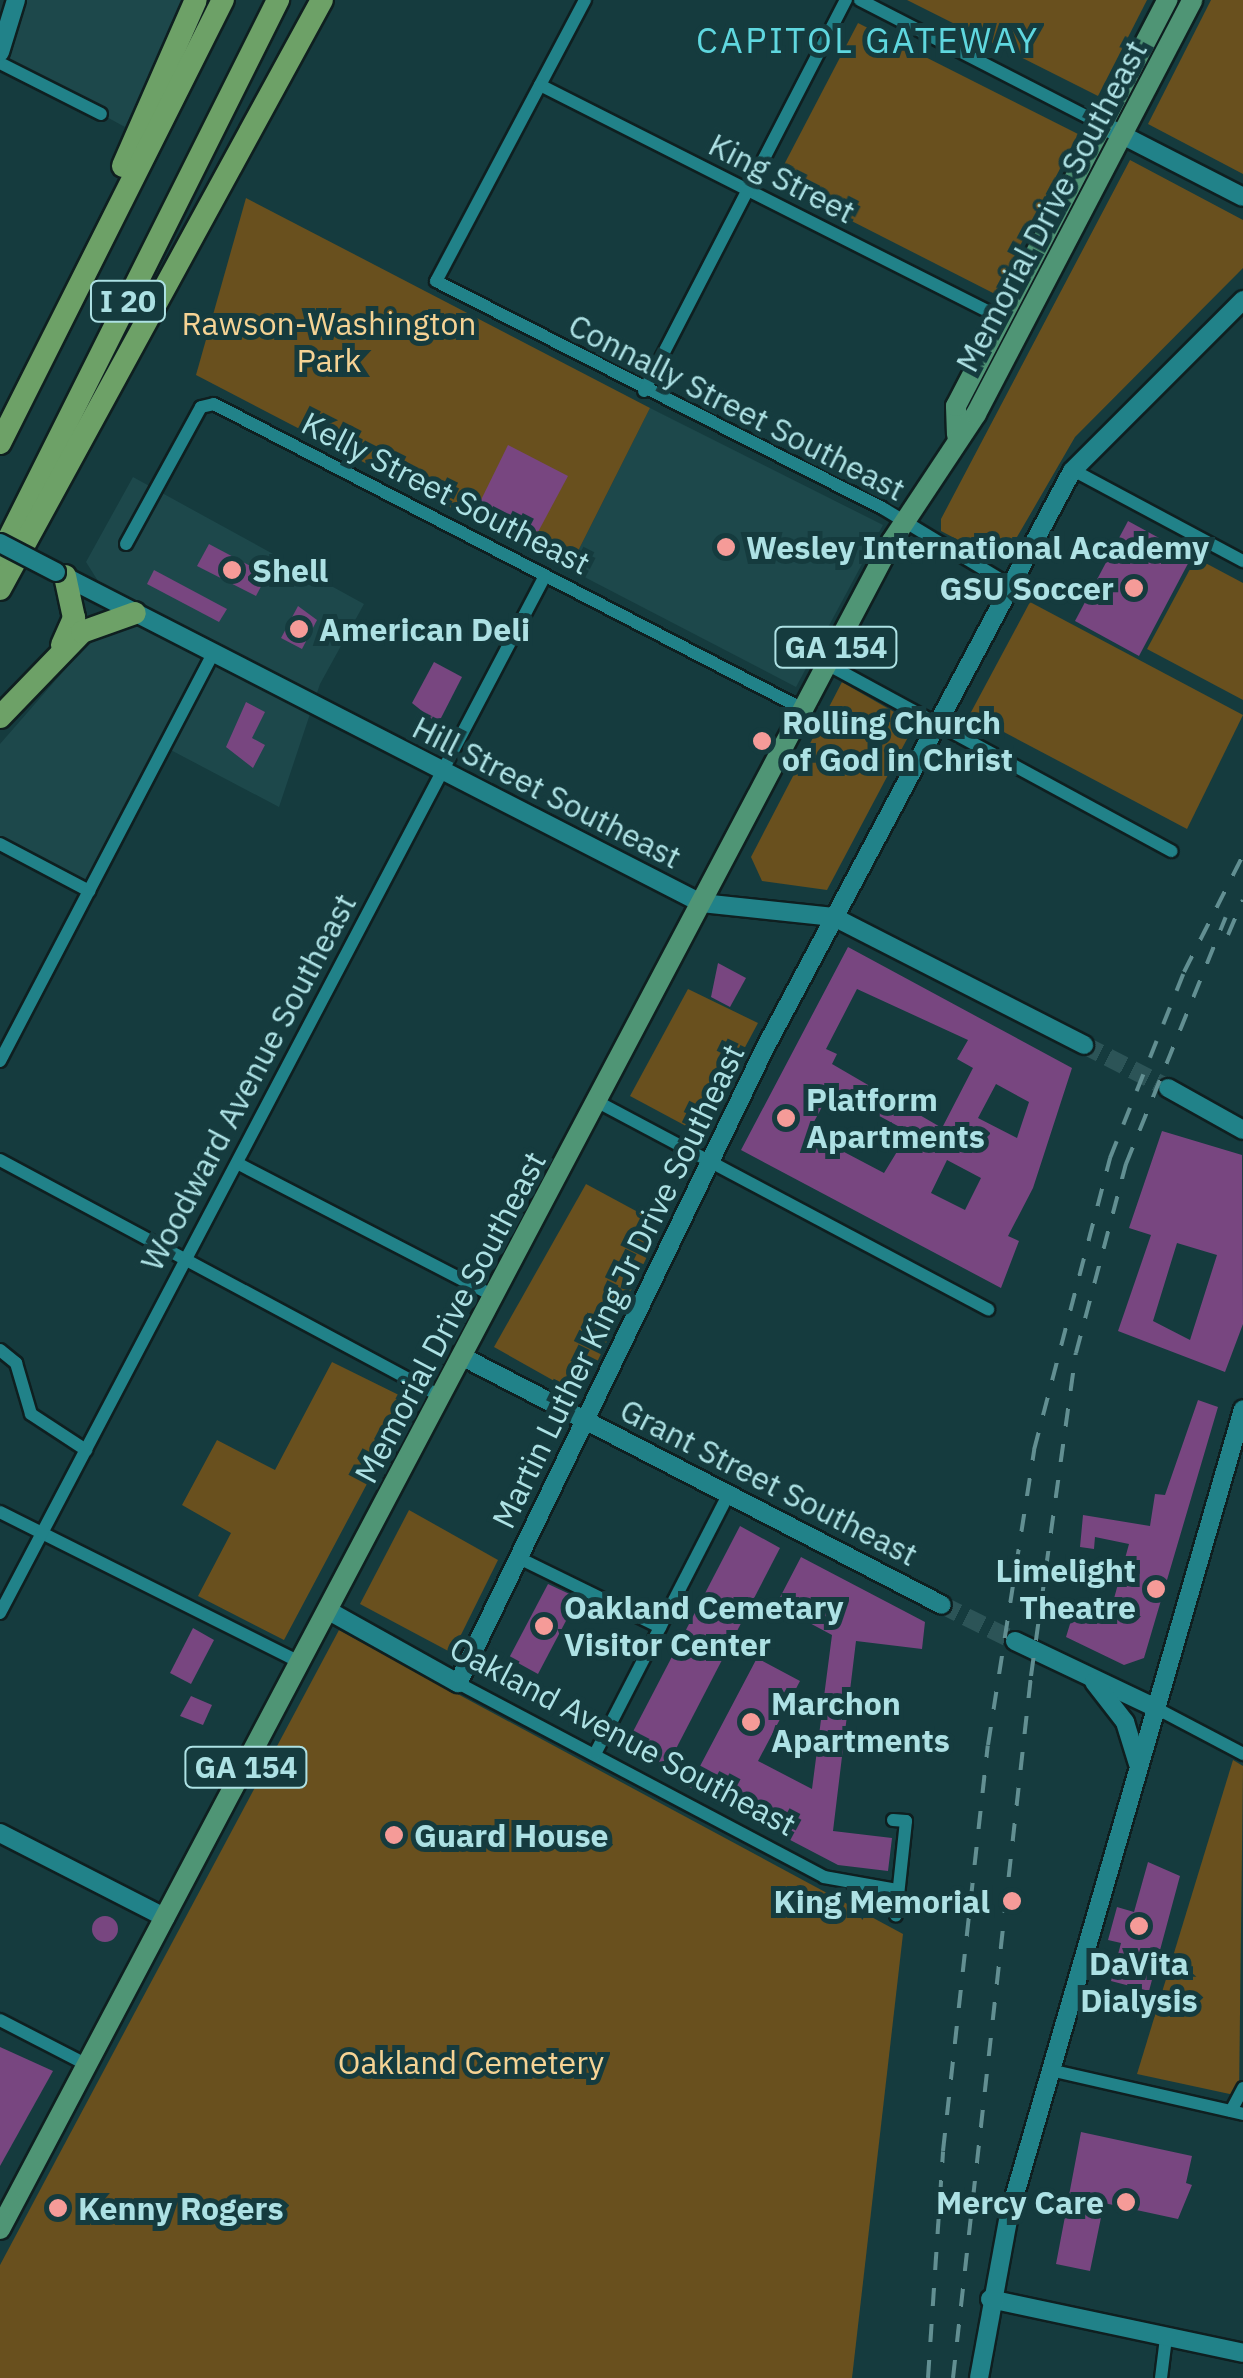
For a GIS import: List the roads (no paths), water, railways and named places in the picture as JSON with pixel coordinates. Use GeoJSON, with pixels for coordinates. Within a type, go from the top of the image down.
{"type":"FeatureCollection","features":[{"type":"Feature","properties":{"kind":"highway"},"geometry":{"type":"LineString","coordinates":[[77,284],[196,0]]}},
{"type":"Feature","properties":{"kind":"highway","name":"I 20"},"geometry":{"type":"LineString","coordinates":[[0,443],[222,0]]}},
{"type":"Feature","properties":{"kind":"highway","name":"I 20"},"geometry":{"type":"LineString","coordinates":[[0,556],[280,0]]}},
{"type":"Feature","properties":{"kind":"highway"},"geometry":{"type":"LineString","coordinates":[[0,590],[322,0]]}},
{"type":"Feature","properties":{"kind":"highway"},"geometry":{"type":"LineString","coordinates":[[55,657],[74,618],[61,574]]}},
{"type":"Feature","properties":{"kind":"highway"},"geometry":{"type":"LineString","coordinates":[[0,717],[55,657],[94,625],[135,613]]}},
{"type":"Feature","properties":{"kind":"main road"},"geometry":{"type":"LineString","coordinates":[[0,52],[16,0]]}},
{"type":"Feature","properties":{"kind":"main road","name":"Memorial Drive Southeast"},"geometry":{"type":"LineString","coordinates":[[957,435],[956,406],[1168,0]]}},
{"type":"Feature","properties":{"kind":"main road","name":"Memorial Drive Southeast"},"geometry":{"type":"LineString","coordinates":[[0,2229],[827,664],[957,435],[976,414],[1192,0]]}},
{"type":"Feature","properties":{"kind":"main road"},"geometry":{"type":"LineString","coordinates":[[1103,125],[1243,197]]}},
{"type":"Feature","properties":{"kind":"main road","name":"Martin Luther King Jr Drive Southeast"},"geometry":{"type":"LineString","coordinates":[[458,1682],[521,1559],[708,1162],[1073,470],[1243,300]]}},
{"type":"Feature","properties":{"kind":"main road","name":"Hill Street Southeast"},"geometry":{"type":"LineString","coordinates":[[0,542],[700,903],[834,917],[1084,1045]]}},
{"type":"Feature","properties":{"kind":"main road"},"geometry":{"type":"LineString","coordinates":[[1168,1088],[1243,1130]]}},
{"type":"Feature","properties":{"kind":"main road","name":"Grant Street Southeast"},"geometry":{"type":"LineString","coordinates":[[463,1358],[942,1605]]}},
{"type":"Feature","properties":{"kind":"main road"},"geometry":{"type":"LineString","coordinates":[[980,2378],[990,2299],[1050,2070],[1243,1409]]}},
{"type":"Feature","properties":{"kind":"main road","name":"Oakland Avenue Southeast"},"geometry":{"type":"LineString","coordinates":[[329,1611],[458,1682]]}},
{"type":"Feature","properties":{"kind":"main road"},"geometry":{"type":"LineString","coordinates":[[1015,1641],[1154,1708]]}},
{"type":"Feature","properties":{"kind":"main road"},"geometry":{"type":"LineString","coordinates":[[1087,1675],[1123,1718],[1138,1764]]}},
{"type":"Feature","properties":{"kind":"main road"},"geometry":{"type":"LineString","coordinates":[[0,1833],[166,1918]]}},
{"type":"Feature","properties":{"kind":"main road"},"geometry":{"type":"LineString","coordinates":[[990,2299],[1243,2353]]}},
{"type":"Feature","properties":{"kind":"street"},"geometry":{"type":"LineString","coordinates":[[540,85],[585,0]]}},
{"type":"Feature","properties":{"kind":"street"},"geometry":{"type":"LineString","coordinates":[[644,391],[846,0]]}},
{"type":"Feature","properties":{"kind":"street"},"geometry":{"type":"LineString","coordinates":[[860,0],[1103,125]]}},
{"type":"Feature","properties":{"kind":"street"},"geometry":{"type":"LineString","coordinates":[[0,63],[101,114]]}},
{"type":"Feature","properties":{"kind":"street","name":"King Street"},"geometry":{"type":"LineString","coordinates":[[540,85],[1001,318]]}},
{"type":"Feature","properties":{"kind":"street","name":"Connally Street Southeast"},"geometry":{"type":"LineString","coordinates":[[540,85],[436,281],[904,524],[1010,585]]}},
{"type":"Feature","properties":{"kind":"street","name":"Kelly Street Southeast"},"geometry":{"type":"LineString","coordinates":[[126,544],[200,408],[214,404],[803,709]]}},
{"type":"Feature","properties":{"kind":"street"},"geometry":{"type":"LineString","coordinates":[[1073,470],[1243,562]]}},
{"type":"Feature","properties":{"kind":"street","name":"Woodward Avenue Southeast"},"geometry":{"type":"LineString","coordinates":[[0,1613],[545,576]]}},
{"type":"Feature","properties":{"kind":"street"},"geometry":{"type":"LineString","coordinates":[[0,1061],[213,654]]}},
{"type":"Feature","properties":{"kind":"street"},"geometry":{"type":"LineString","coordinates":[[827,664],[1172,851]]}},
{"type":"Feature","properties":{"kind":"street"},"geometry":{"type":"LineString","coordinates":[[0,844],[89,891]]}},
{"type":"Feature","properties":{"kind":"street"},"geometry":{"type":"LineString","coordinates":[[598,1102],[988,1309]]}},
{"type":"Feature","properties":{"kind":"street"},"geometry":{"type":"LineString","coordinates":[[0,1160],[442,1397]]}},
{"type":"Feature","properties":{"kind":"street"},"geometry":{"type":"LineString","coordinates":[[236,1163],[495,1297]]}},
{"type":"Feature","properties":{"kind":"street"},"geometry":{"type":"LineString","coordinates":[[0,1350],[16,1362],[31,1414],[86,1450]]}},
{"type":"Feature","properties":{"kind":"street"},"geometry":{"type":"LineString","coordinates":[[595,1754],[728,1495]]}},
{"type":"Feature","properties":{"kind":"street"},"geometry":{"type":"LineString","coordinates":[[0,1512],[301,1664]]}},
{"type":"Feature","properties":{"kind":"street"},"geometry":{"type":"LineString","coordinates":[[521,1559],[660,1628]]}},
{"type":"Feature","properties":{"kind":"street","name":"Oakland Avenue Southeast"},"geometry":{"type":"LineString","coordinates":[[458,1682],[824,1878],[897,1890]]}},
{"type":"Feature","properties":{"kind":"street"},"geometry":{"type":"LineString","coordinates":[[1154,1708],[1243,1754]]}},
{"type":"Feature","properties":{"kind":"street"},"geometry":{"type":"LineString","coordinates":[[893,1820],[906,1821],[896,1915]]}},
{"type":"Feature","properties":{"kind":"street"},"geometry":{"type":"LineString","coordinates":[[0,2020],[88,2066]]}},
{"type":"Feature","properties":{"kind":"street"},"geometry":{"type":"LineString","coordinates":[[1050,2070],[1237,2113],[1243,2088]]}},
{"type":"Feature","properties":{"kind":"street"},"geometry":{"type":"LineString","coordinates":[[1162,2378],[1166,2338]]}},
{"type":"Feature","properties":{"kind":"tunnel"},"geometry":{"type":"LineString","coordinates":[[1084,1045],[1168,1088]]}},
{"type":"Feature","properties":{"kind":"tunnel"},"geometry":{"type":"LineString","coordinates":[[942,1605],[1015,1641]]}},
{"type":"Feature","properties":{"kind":"railway"},"geometry":{"type":"LineString","coordinates":[[928,2378],[943,2151],[988,1745],[1034,1450],[1110,1158],[1184,972],[1243,855]]}},
{"type":"Feature","properties":{"kind":"railway"},"geometry":{"type":"LineString","coordinates":[[1228,935],[1243,900]]}},
{"type":"Feature","properties":{"kind":"railway"},"geometry":{"type":"LineString","coordinates":[[953,2378],[1031,1676],[1076,1353],[1126,1164],[1226,917]]}},
{"type":"Feature","properties":{"kind":"place","name":"Wesley International Academy"},"geometry":{"type":"Point","coordinates":[726,547]}},
{"type":"Feature","properties":{"kind":"place","name":"Shell"},"geometry":{"type":"Point","coordinates":[232,570]}},
{"type":"Feature","properties":{"kind":"place","name":"GSU Soccer"},"geometry":{"type":"Point","coordinates":[1134,588]}},
{"type":"Feature","properties":{"kind":"place","name":"American Deli"},"geometry":{"type":"Point","coordinates":[299,629]}},
{"type":"Feature","properties":{"kind":"place","name":"Rolling Church of God in Christ"},"geometry":{"type":"Point","coordinates":[762,741]}},
{"type":"Feature","properties":{"kind":"place","name":"Platform Apartments"},"geometry":{"type":"Point","coordinates":[786,1118]}},
{"type":"Feature","properties":{"kind":"place","name":"Limelight Theatre"},"geometry":{"type":"Point","coordinates":[1156,1589]}},
{"type":"Feature","properties":{"kind":"place","name":"Oakland Cemetary Visitor Center"},"geometry":{"type":"Point","coordinates":[544,1626]}},
{"type":"Feature","properties":{"kind":"place","name":"Marchon Apartments"},"geometry":{"type":"Point","coordinates":[751,1722]}},
{"type":"Feature","properties":{"kind":"place","name":"Guard House"},"geometry":{"type":"Point","coordinates":[394,1835]}},
{"type":"Feature","properties":{"kind":"place","name":"King Memorial"},"geometry":{"type":"Point","coordinates":[1012,1901]}},
{"type":"Feature","properties":{"kind":"place","name":"DaVita Dialysis"},"geometry":{"type":"Point","coordinates":[1139,1926]}},
{"type":"Feature","properties":{"kind":"place","name":"Mercy Care"},"geometry":{"type":"Point","coordinates":[1126,2202]}},
{"type":"Feature","properties":{"kind":"place","name":"Kenny Rogers"},"geometry":{"type":"Point","coordinates":[58,2208]}},
{"type":"Feature","properties":{"kind":"district","name":"CAPITOL GATEWAY"},"geometry":{"type":"Point","coordinates":[868,40]}},
{"type":"Feature","properties":{"kind":"park label","name":"Rawson-Washington Park"},"geometry":{"type":"Point","coordinates":[329,342]}},
{"type":"Feature","properties":{"kind":"park label","name":"Oakland Cemetery"},"geometry":{"type":"Point","coordinates":[471,2062]}}]}
